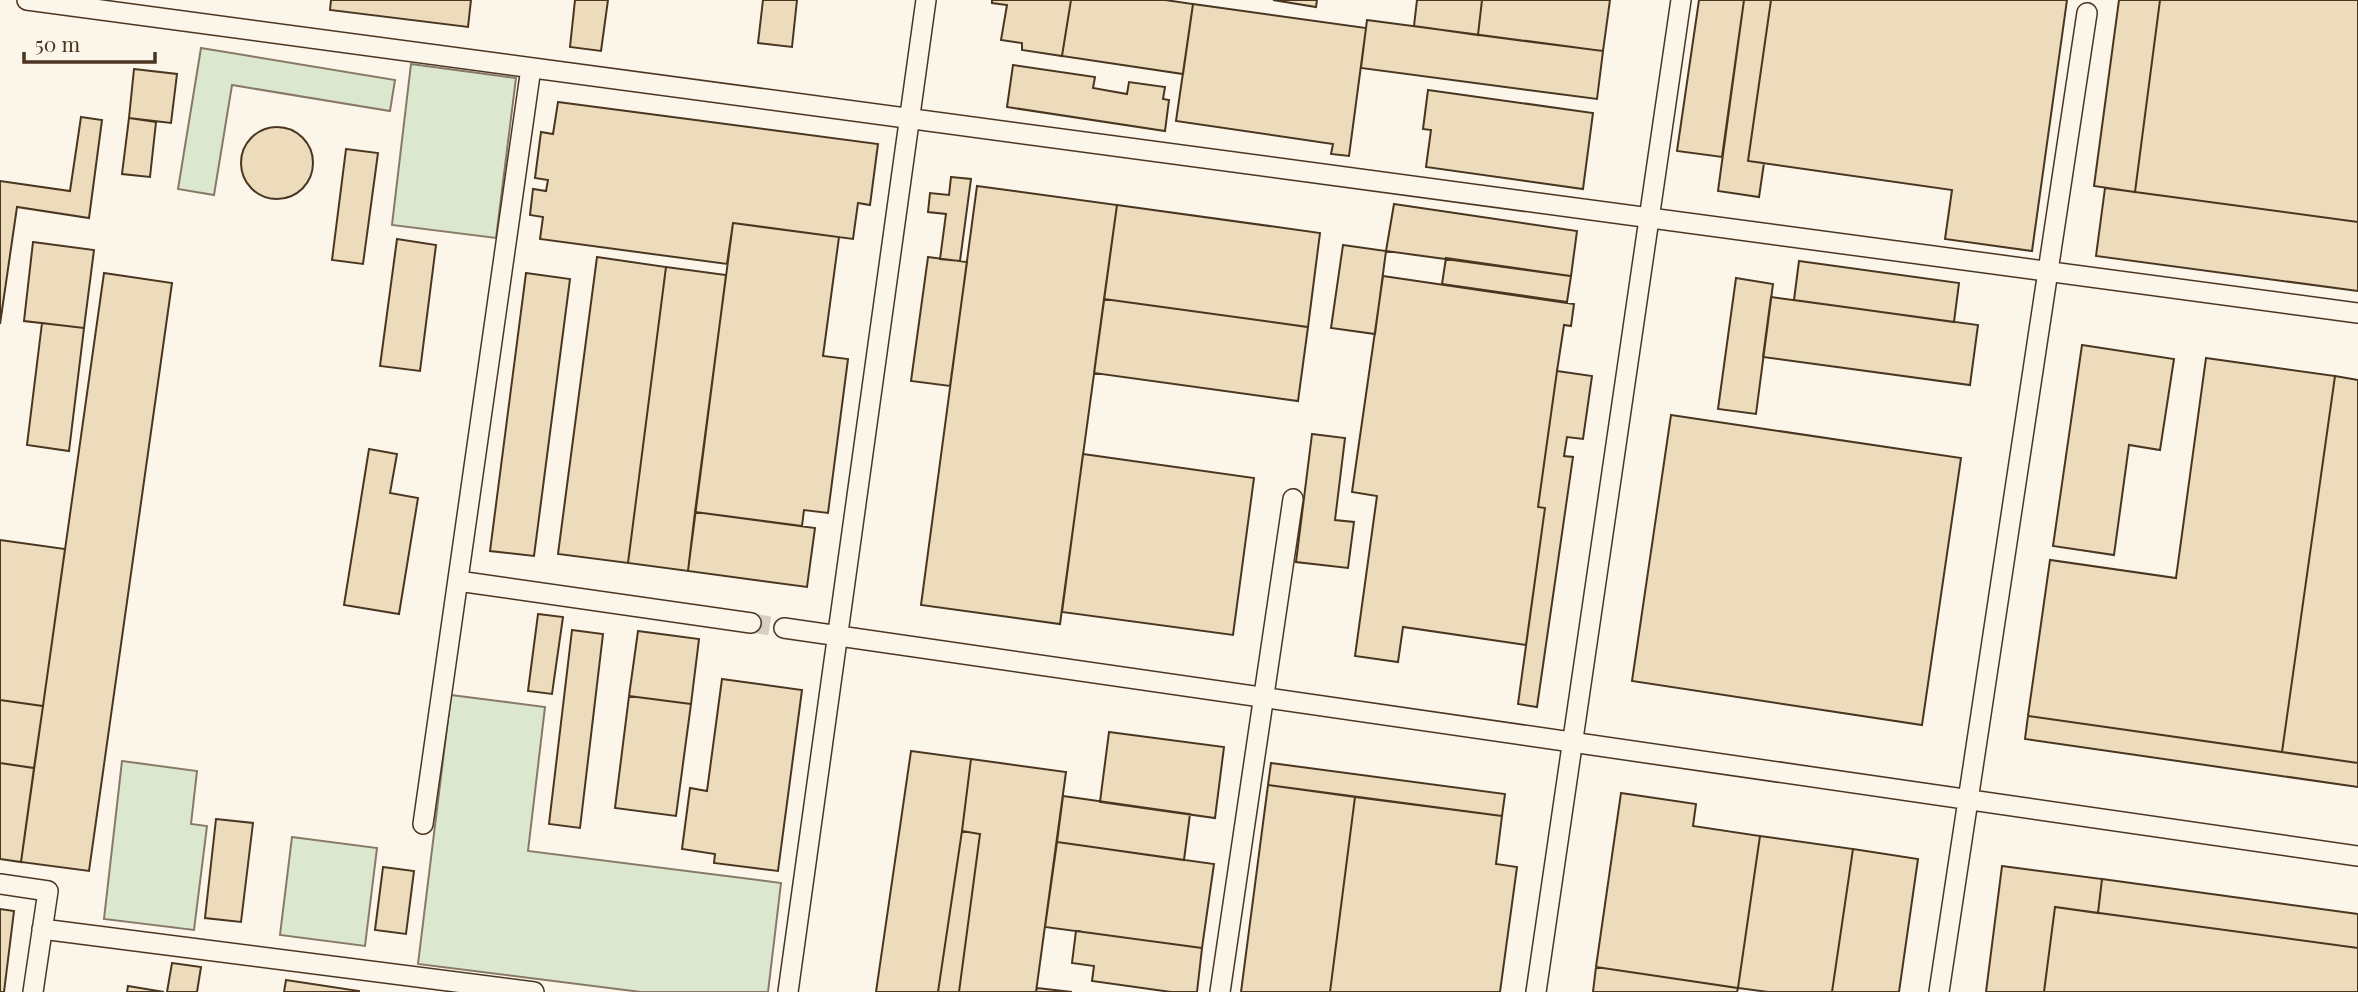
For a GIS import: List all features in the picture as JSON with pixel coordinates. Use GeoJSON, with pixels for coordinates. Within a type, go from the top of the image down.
{"type":"FeatureCollection","features":[{"type":"Feature","properties":{"kind":"lane"},"geometry":{"type":"LineString","coordinates":[[27,0],[2358,313]]}},
{"type":"Feature","properties":{"kind":"lane"},"geometry":{"type":"LineString","coordinates":[[788,992],[926,0]]}},
{"type":"Feature","properties":{"kind":"lane"},"geometry":{"type":"LineString","coordinates":[[1536,992],[1681,0]]}},
{"type":"Feature","properties":{"kind":"lane"},"geometry":{"type":"LineString","coordinates":[[1940,992],[2087,13]]}},
{"type":"Feature","properties":{"kind":"lane"},"geometry":{"type":"LineString","coordinates":[[424,824],[531,68]]}},
{"type":"Feature","properties":{"kind":"lane"},"geometry":{"type":"LineString","coordinates":[[1220,992],[1293,499]]}},
{"type":"Feature","properties":{"kind":"lane"},"geometry":{"type":"LineString","coordinates":[[458,581],[751,623]]}},
{"type":"Feature","properties":{"kind":"lane"},"geometry":{"type":"LineString","coordinates":[[784,628],[2358,856]]}},
{"type":"Feature","properties":{"kind":"lane"},"geometry":{"type":"LineString","coordinates":[[0,884],[48,891],[33,992]]}},
{"type":"Feature","properties":{"kind":"lane"},"geometry":{"type":"LineString","coordinates":[[42,929],[534,992]]}},
{"type":"Feature","properties":{"kind":"green space"},"geometry":{"type":"Polygon","coordinates":[[[201,48],[395,80],[390,111],[232,85],[214,195],[178,189],[201,48]]]}},
{"type":"Feature","properties":{"kind":"green space"},"geometry":{"type":"Polygon","coordinates":[[[411,64],[516,78],[496,238],[392,225],[411,64]]]}},
{"type":"Feature","properties":{"kind":"green space"},"geometry":{"type":"Polygon","coordinates":[[[451,695],[545,707],[528,851],[781,883],[768,992],[641,992],[418,964],[451,695]]]}},
{"type":"Feature","properties":{"kind":"green space"},"geometry":{"type":"Polygon","coordinates":[[[122,761],[197,771],[191,824],[207,826],[194,930],[104,919],[122,761]]]}},
{"type":"Feature","properties":{"kind":"green space"},"geometry":{"type":"Polygon","coordinates":[[[292,837],[377,848],[365,946],[280,935],[292,837]]]}},
{"type":"Feature","properties":{"kind":"building"},"geometry":{"type":"Polygon","coordinates":[[[331,0],[471,0],[468,27],[330,10],[331,0]]]}},
{"type":"Feature","properties":{"kind":"building"},"geometry":{"type":"Polygon","coordinates":[[[575,0],[608,0],[601,51],[570,47],[575,0]]]}},
{"type":"Feature","properties":{"kind":"building"},"geometry":{"type":"Polygon","coordinates":[[[763,0],[797,0],[792,47],[758,43],[763,0]]]}},
{"type":"Feature","properties":{"kind":"building"},"geometry":{"type":"Polygon","coordinates":[[[992,0],[1071,0],[1062,56],[1022,50],[1022,43],[1001,40],[1007,5],[992,3],[992,0]]]}},
{"type":"Feature","properties":{"kind":"building"},"geometry":{"type":"Polygon","coordinates":[[[1071,0],[1165,0],[1193,4],[1183,74],[1062,56],[1071,0]]]}},
{"type":"Feature","properties":{"kind":"building"},"geometry":{"type":"Polygon","coordinates":[[[1273,0],[1317,0],[1316,7],[1273,0]]]}},
{"type":"Feature","properties":{"kind":"building"},"geometry":{"type":"Polygon","coordinates":[[[1417,0],[1482,0],[1478,35],[1414,26],[1417,0]]]}},
{"type":"Feature","properties":{"kind":"building"},"geometry":{"type":"Polygon","coordinates":[[[1482,0],[1610,0],[1603,51],[1478,35],[1482,0]]]}},
{"type":"Feature","properties":{"kind":"building"},"geometry":{"type":"Polygon","coordinates":[[[1699,0],[1744,0],[1722,157],[1677,151],[1699,0]]]}},
{"type":"Feature","properties":{"kind":"building"},"geometry":{"type":"Polygon","coordinates":[[[1744,0],[1771,0],[1748,161],[1764,163],[1759,197],[1718,191],[1744,0]]]}},
{"type":"Feature","properties":{"kind":"building"},"geometry":{"type":"Polygon","coordinates":[[[1771,0],[2067,0],[2032,251],[1945,239],[1952,190],[1748,161],[1771,0]]]}},
{"type":"Feature","properties":{"kind":"building"},"geometry":{"type":"Polygon","coordinates":[[[2119,0],[2160,0],[2135,192],[2094,186],[2119,0]]]}},
{"type":"Feature","properties":{"kind":"building"},"geometry":{"type":"Polygon","coordinates":[[[2160,0],[2358,0],[2358,222],[2135,192],[2160,0]]]}},
{"type":"Feature","properties":{"kind":"building"},"geometry":{"type":"Polygon","coordinates":[[[1193,4],[1366,28],[1349,156],[1331,154],[1333,144],[1176,121],[1193,4]]]}},
{"type":"Feature","properties":{"kind":"building"},"geometry":{"type":"Polygon","coordinates":[[[1367,20],[1603,51],[1597,99],[1361,68],[1367,20]]]}},
{"type":"Feature","properties":{"kind":"building"},"geometry":{"type":"Polygon","coordinates":[[[1013,65],[1095,77],[1093,88],[1127,94],[1129,82],[1165,87],[1163,99],[1169,100],[1165,131],[1007,107],[1013,65]]]}},
{"type":"Feature","properties":{"kind":"building"},"geometry":{"type":"Polygon","coordinates":[[[134,69],[177,74],[171,123],[129,118],[134,69]]]}},
{"type":"Feature","properties":{"kind":"building"},"geometry":{"type":"Polygon","coordinates":[[[1428,90],[1593,113],[1583,189],[1426,167],[1431,130],[1423,129],[1428,90]]]}},
{"type":"Feature","properties":{"kind":"building"},"geometry":{"type":"Polygon","coordinates":[[[558,102],[878,144],[870,205],[858,203],[853,239],[733,223],[727,264],[540,239],[543,217],[530,215],[533,189],[546,191],[548,180],[535,178],[541,132],[553,134],[558,102]]]}},
{"type":"Feature","properties":{"kind":"building"},"geometry":{"type":"Polygon","coordinates":[[[81,117],[102,120],[89,218],[17,207],[0,324],[0,181],[70,191],[81,117]]]}},
{"type":"Feature","properties":{"kind":"building"},"geometry":{"type":"Polygon","coordinates":[[[129,118],[156,122],[150,177],[122,174],[129,118]]]}},
{"type":"Feature","properties":{"kind":"building"},"geometry":{"type":"Polygon","coordinates":[[[270,127],[284,127],[303,137],[313,156],[313,170],[303,189],[284,199],[270,199],[251,189],[241,170],[241,156],[251,137],[270,127]]]}},
{"type":"Feature","properties":{"kind":"building"},"geometry":{"type":"Polygon","coordinates":[[[346,149],[378,153],[363,264],[332,260],[346,149]]]}},
{"type":"Feature","properties":{"kind":"building"},"geometry":{"type":"Polygon","coordinates":[[[951,177],[971,179],[960,261],[940,259],[946,214],[928,212],[930,193],[949,195],[951,177]]]}},
{"type":"Feature","properties":{"kind":"building"},"geometry":{"type":"Polygon","coordinates":[[[977,186],[1117,205],[1060,624],[921,605],[977,186]]]}},
{"type":"Feature","properties":{"kind":"building"},"geometry":{"type":"Polygon","coordinates":[[[2105,188],[2358,222],[2358,291],[2096,256],[2105,188]]]}},
{"type":"Feature","properties":{"kind":"building"},"geometry":{"type":"Polygon","coordinates":[[[1394,204],[1577,231],[1571,276],[1386,251],[1394,204]]]}},
{"type":"Feature","properties":{"kind":"building"},"geometry":{"type":"Polygon","coordinates":[[[1117,205],[1320,233],[1308,327],[1104,299],[1117,205]]]}},
{"type":"Feature","properties":{"kind":"building"},"geometry":{"type":"Polygon","coordinates":[[[733,223],[839,237],[823,356],[848,359],[828,513],[804,510],[802,526],[695,512],[733,223]]]}},
{"type":"Feature","properties":{"kind":"building"},"geometry":{"type":"Polygon","coordinates":[[[397,239],[436,245],[420,371],[380,366],[397,239]]]}},
{"type":"Feature","properties":{"kind":"building"},"geometry":{"type":"Polygon","coordinates":[[[33,242],[94,250],[84,328],[24,321],[33,242]]]}},
{"type":"Feature","properties":{"kind":"building"},"geometry":{"type":"Polygon","coordinates":[[[1343,245],[1386,251],[1375,334],[1331,328],[1343,245]]]}},
{"type":"Feature","properties":{"kind":"building"},"geometry":{"type":"Polygon","coordinates":[[[597,257],[666,267],[628,563],[558,554],[597,257]]]}},
{"type":"Feature","properties":{"kind":"building"},"geometry":{"type":"Polygon","coordinates":[[[928,257],[967,262],[950,386],[911,381],[928,257]]]}},
{"type":"Feature","properties":{"kind":"building"},"geometry":{"type":"Polygon","coordinates":[[[1446,258],[1571,276],[1567,302],[1442,284],[1446,258]]]}},
{"type":"Feature","properties":{"kind":"building"},"geometry":{"type":"Polygon","coordinates":[[[1799,261],[1959,283],[1954,322],[1794,300],[1799,261]]]}},
{"type":"Feature","properties":{"kind":"building"},"geometry":{"type":"Polygon","coordinates":[[[666,267],[726,275],[688,571],[628,563],[666,267]]]}},
{"type":"Feature","properties":{"kind":"building"},"geometry":{"type":"Polygon","coordinates":[[[104,273],[172,283],[89,871],[21,862],[104,273]]]}},
{"type":"Feature","properties":{"kind":"building"},"geometry":{"type":"Polygon","coordinates":[[[526,273],[570,279],[534,556],[490,551],[526,273]]]}},
{"type":"Feature","properties":{"kind":"building"},"geometry":{"type":"Polygon","coordinates":[[[1383,276],[1574,304],[1571,326],[1564,325],[1557,371],[1538,507],[1545,508],[1526,645],[1403,627],[1398,662],[1355,656],[1377,496],[1352,492],[1383,276]]]}},
{"type":"Feature","properties":{"kind":"building"},"geometry":{"type":"Polygon","coordinates":[[[1736,278],[1773,284],[1756,414],[1718,409],[1736,278]]]}},
{"type":"Feature","properties":{"kind":"building"},"geometry":{"type":"Polygon","coordinates":[[[1771,297],[1978,325],[1970,385],[1763,357],[1771,297]]]}},
{"type":"Feature","properties":{"kind":"building"},"geometry":{"type":"Polygon","coordinates":[[[1104,299],[1308,327],[1298,401],[1094,373],[1104,299]]]}},
{"type":"Feature","properties":{"kind":"building"},"geometry":{"type":"Polygon","coordinates":[[[42,323],[84,328],[69,451],[27,445],[42,323]]]}},
{"type":"Feature","properties":{"kind":"building"},"geometry":{"type":"Polygon","coordinates":[[[2082,345],[2174,359],[2160,450],[2129,445],[2114,555],[2053,546],[2082,345]]]}},
{"type":"Feature","properties":{"kind":"building"},"geometry":{"type":"Polygon","coordinates":[[[2206,358],[2335,376],[2282,752],[2028,716],[2050,560],[2176,578],[2206,358]]]}},
{"type":"Feature","properties":{"kind":"building"},"geometry":{"type":"Polygon","coordinates":[[[1557,371],[1592,376],[1583,439],[1567,437],[1564,456],[1573,457],[1537,707],[1518,704],[1545,508],[1538,507],[1557,371]]]}},
{"type":"Feature","properties":{"kind":"building"},"geometry":{"type":"Polygon","coordinates":[[[2335,376],[2358,380],[2358,763],[2282,752],[2335,376]]]}},
{"type":"Feature","properties":{"kind":"building"},"geometry":{"type":"Polygon","coordinates":[[[1671,415],[1961,458],[1922,725],[1632,681],[1671,415]]]}},
{"type":"Feature","properties":{"kind":"building"},"geometry":{"type":"Polygon","coordinates":[[[1312,434],[1345,438],[1335,520],[1354,522],[1348,568],[1296,562],[1312,434]]]}},
{"type":"Feature","properties":{"kind":"building"},"geometry":{"type":"Polygon","coordinates":[[[369,449],[397,454],[390,493],[418,498],[399,614],[344,605],[369,449]]]}},
{"type":"Feature","properties":{"kind":"building"},"geometry":{"type":"Polygon","coordinates":[[[1083,454],[1254,478],[1233,635],[1062,612],[1083,454]]]}},
{"type":"Feature","properties":{"kind":"building"},"geometry":{"type":"Polygon","coordinates":[[[695,512],[815,528],[807,587],[688,571],[695,512]]]}},
{"type":"Feature","properties":{"kind":"building"},"geometry":{"type":"Polygon","coordinates":[[[0,540],[65,549],[43,706],[0,700],[0,540]]]}},
{"type":"Feature","properties":{"kind":"building"},"geometry":{"type":"Polygon","coordinates":[[[538,614],[563,617],[552,694],[528,691],[538,614]]]}},
{"type":"Feature","properties":{"kind":"building"},"geometry":{"type":"Polygon","coordinates":[[[572,630],[603,634],[580,828],[549,824],[572,630]]]}},
{"type":"Feature","properties":{"kind":"building"},"geometry":{"type":"Polygon","coordinates":[[[638,631],[699,639],[691,704],[629,696],[638,631]]]}},
{"type":"Feature","properties":{"kind":"building"},"geometry":{"type":"Polygon","coordinates":[[[722,679],[802,690],[778,871],[714,863],[715,854],[682,849],[690,788],[707,791],[722,679]]]}},
{"type":"Feature","properties":{"kind":"building"},"geometry":{"type":"Polygon","coordinates":[[[629,696],[691,704],[676,816],[615,808],[629,696]]]}},
{"type":"Feature","properties":{"kind":"building"},"geometry":{"type":"Polygon","coordinates":[[[0,700],[43,706],[34,768],[0,763],[0,700]]]}},
{"type":"Feature","properties":{"kind":"building"},"geometry":{"type":"Polygon","coordinates":[[[2028,716],[2358,763],[2358,787],[2025,739],[2028,716]]]}},
{"type":"Feature","properties":{"kind":"building"},"geometry":{"type":"Polygon","coordinates":[[[1109,732],[1224,747],[1215,818],[1100,802],[1109,732]]]}},
{"type":"Feature","properties":{"kind":"building"},"geometry":{"type":"Polygon","coordinates":[[[911,751],[971,759],[962,831],[938,992],[876,992],[911,751]]]}},
{"type":"Feature","properties":{"kind":"building"},"geometry":{"type":"Polygon","coordinates":[[[971,759],[1066,772],[1036,992],[959,992],[980,834],[962,831],[971,759]]]}},
{"type":"Feature","properties":{"kind":"building"},"geometry":{"type":"Polygon","coordinates":[[[0,763],[34,768],[21,862],[0,859],[0,763]]]}},
{"type":"Feature","properties":{"kind":"building"},"geometry":{"type":"Polygon","coordinates":[[[1271,763],[1505,794],[1502,816],[1268,785],[1271,763]]]}},
{"type":"Feature","properties":{"kind":"building"},"geometry":{"type":"Polygon","coordinates":[[[1268,785],[1355,797],[1330,992],[1241,992],[1268,785]]]}},
{"type":"Feature","properties":{"kind":"building"},"geometry":{"type":"Polygon","coordinates":[[[1621,793],[1696,804],[1693,826],[1760,836],[1738,988],[1596,967],[1621,793]]]}},
{"type":"Feature","properties":{"kind":"building"},"geometry":{"type":"Polygon","coordinates":[[[1063,796],[1190,814],[1184,860],[1057,842],[1063,796]]]}},
{"type":"Feature","properties":{"kind":"building"},"geometry":{"type":"Polygon","coordinates":[[[1355,797],[1502,816],[1496,864],[1517,867],[1500,992],[1330,992],[1355,797]]]}},
{"type":"Feature","properties":{"kind":"building"},"geometry":{"type":"Polygon","coordinates":[[[216,819],[253,823],[241,922],[205,918],[216,819]]]}},
{"type":"Feature","properties":{"kind":"building"},"geometry":{"type":"Polygon","coordinates":[[[962,831],[980,834],[959,992],[938,992],[962,831]]]}},
{"type":"Feature","properties":{"kind":"building"},"geometry":{"type":"Polygon","coordinates":[[[1760,836],[1853,849],[1832,992],[1768,992],[1738,988],[1760,836]]]}},
{"type":"Feature","properties":{"kind":"building"},"geometry":{"type":"Polygon","coordinates":[[[1057,842],[1214,864],[1202,948],[1045,927],[1057,842]]]}},
{"type":"Feature","properties":{"kind":"building"},"geometry":{"type":"Polygon","coordinates":[[[1853,849],[1918,859],[1899,992],[1832,992],[1853,849]]]}},
{"type":"Feature","properties":{"kind":"building"},"geometry":{"type":"Polygon","coordinates":[[[2002,866],[2102,879],[2098,913],[2055,907],[2044,992],[1986,992],[2002,866]]]}},
{"type":"Feature","properties":{"kind":"building"},"geometry":{"type":"Polygon","coordinates":[[[383,867],[414,871],[406,934],[375,930],[383,867]]]}},
{"type":"Feature","properties":{"kind":"building"},"geometry":{"type":"Polygon","coordinates":[[[2102,879],[2358,914],[2358,948],[2098,913],[2102,879]]]}},
{"type":"Feature","properties":{"kind":"building"},"geometry":{"type":"Polygon","coordinates":[[[2055,907],[2358,948],[2358,992],[2044,992],[2055,907]]]}},
{"type":"Feature","properties":{"kind":"building"},"geometry":{"type":"Polygon","coordinates":[[[0,909],[14,911],[4,992],[0,992],[0,909]]]}},
{"type":"Feature","properties":{"kind":"building"},"geometry":{"type":"Polygon","coordinates":[[[1076,931],[1202,948],[1197,992],[1171,992],[1092,981],[1094,966],[1072,963],[1076,931]]]}},
{"type":"Feature","properties":{"kind":"building"},"geometry":{"type":"Polygon","coordinates":[[[172,963],[201,967],[197,992],[167,992],[172,963]]]}},
{"type":"Feature","properties":{"kind":"building"},"geometry":{"type":"Polygon","coordinates":[[[1596,967],[1738,988],[1737,992],[1593,992],[1596,967]]]}},
{"type":"Feature","properties":{"kind":"building"},"geometry":{"type":"Polygon","coordinates":[[[286,980],[359,991],[359,992],[284,992],[286,980]]]}},
{"type":"Feature","properties":{"kind":"building"},"geometry":{"type":"Polygon","coordinates":[[[128,986],[164,992],[127,992],[128,986]]]}},
{"type":"Feature","properties":{"kind":"building"},"geometry":{"type":"Polygon","coordinates":[[[1037,988],[1072,992],[1036,992],[1037,988]]]}},
{"type":"Feature","properties":{"kind":"tunnel"},"geometry":{"type":"LineString","coordinates":[[751,623],[784,628]]}}]}
